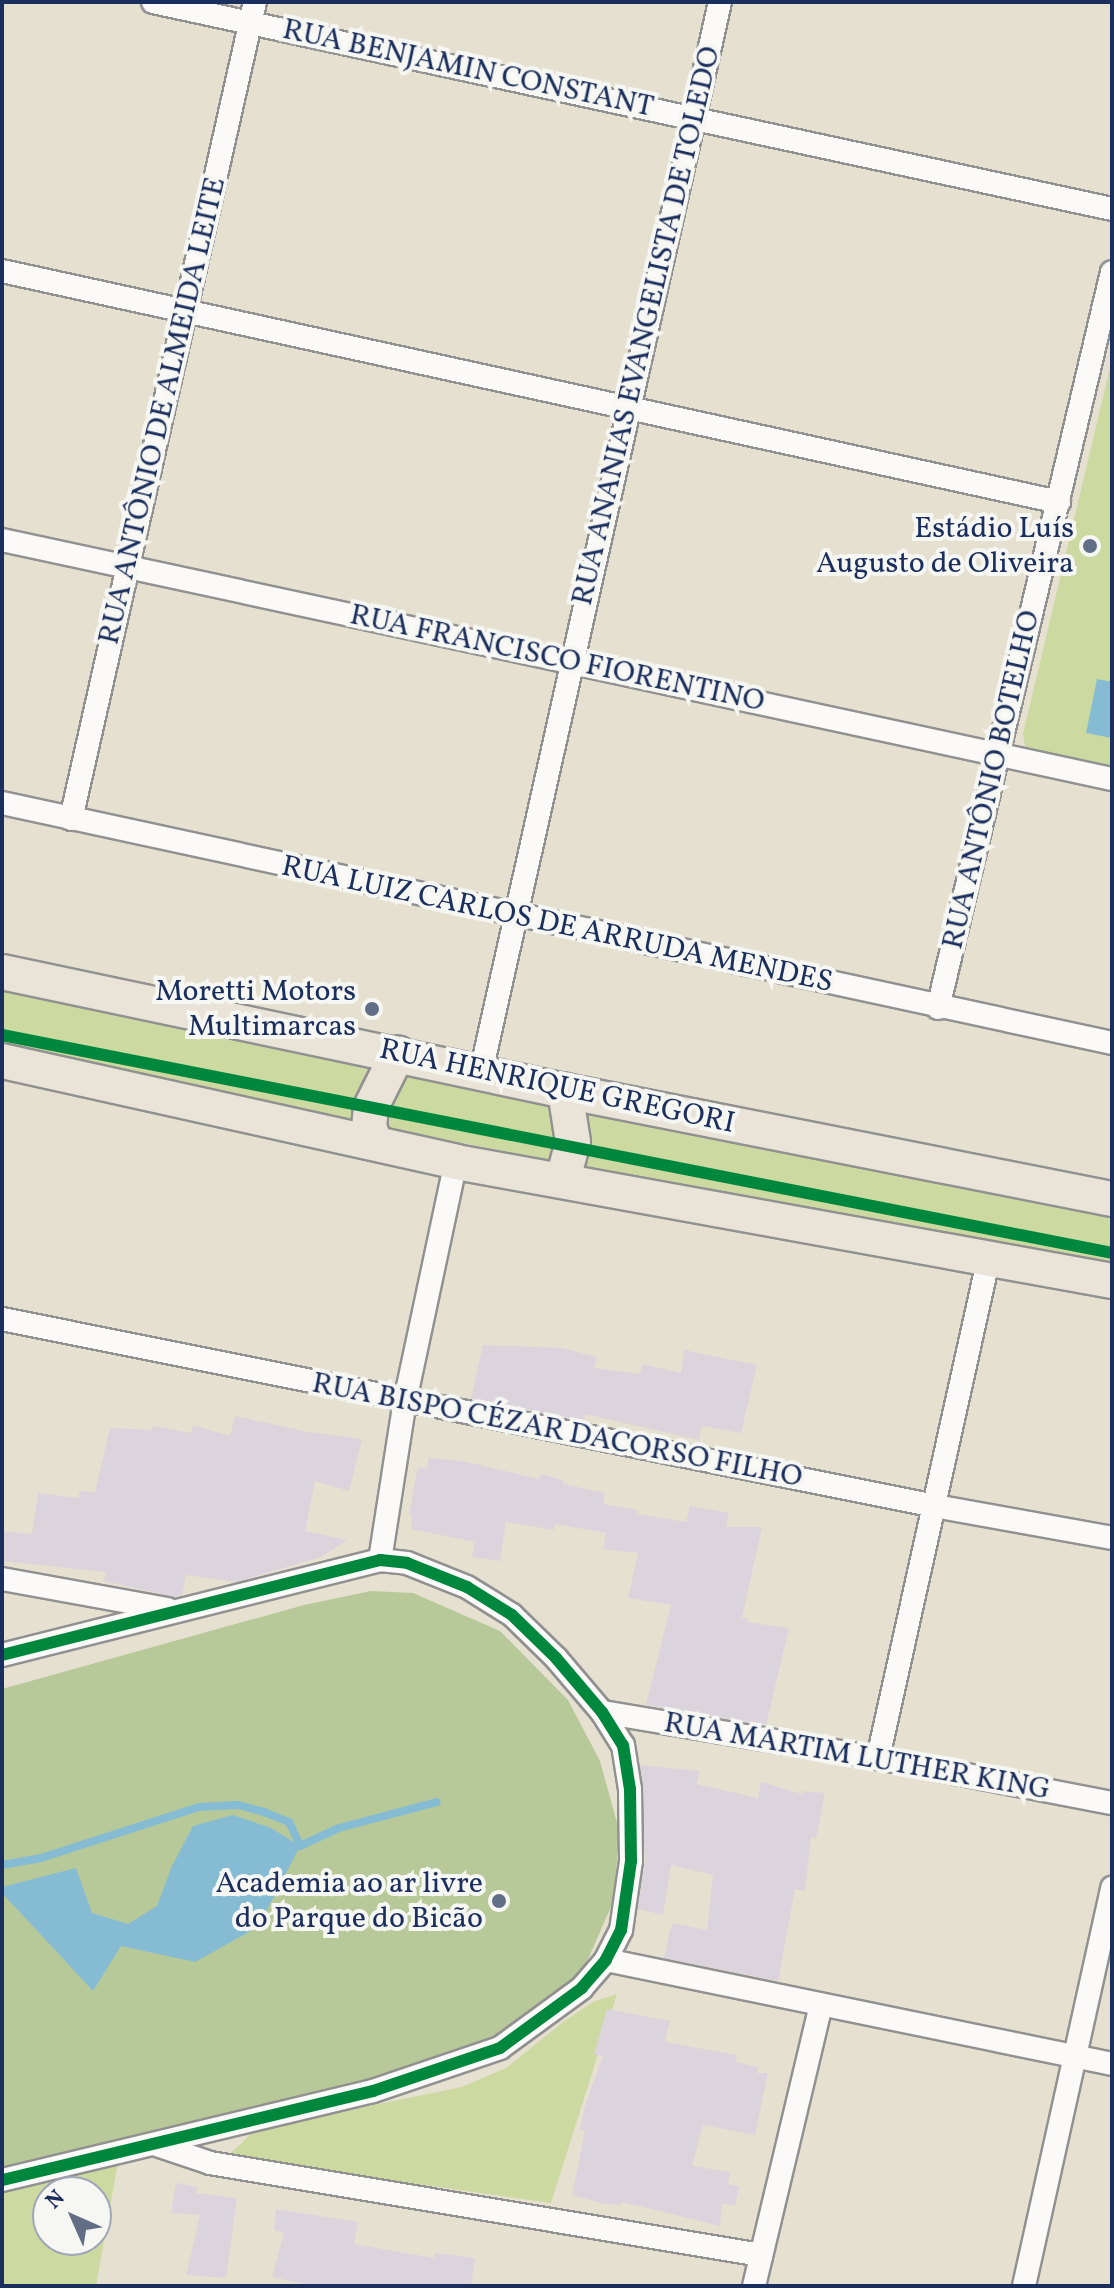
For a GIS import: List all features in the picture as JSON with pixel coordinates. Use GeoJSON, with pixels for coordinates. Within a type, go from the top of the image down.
{"type":"FeatureCollection","features":[{"type":"Feature","properties":{"kind":"main road","name":"RUA HENRIQUE GREGORI"},"geometry":{"type":"LineString","coordinates":[[2,972],[398,1053],[565,1091],[1112,1199]]}},
{"type":"Feature","properties":{"kind":"main road"},"geometry":{"type":"LineString","coordinates":[[375,1142],[369,1127],[371,1107],[398,1053]]}},
{"type":"Feature","properties":{"kind":"main road"},"geometry":{"type":"LineString","coordinates":[[2,1061],[456,1162],[1112,1281]]}},
{"type":"Feature","properties":{"kind":"main road"},"geometry":{"type":"LineString","coordinates":[[563,1179],[573,1142],[565,1091]]}},
{"type":"Feature","properties":{"kind":"street","name":"RUA BENJAMIN CONSTANT"},"geometry":{"type":"LineString","coordinates":[[153,2],[253,12],[693,117],[1112,209]]}},
{"type":"Feature","properties":{"kind":"street","name":"RUA ANANIAS EVANGELISTA DE TOLEDO"},"geometry":{"type":"LineString","coordinates":[[481,1072],[720,2]]}},
{"type":"Feature","properties":{"kind":"street","name":"RUA ANTÔNIO DE ALMEIDA LEITE"},"geometry":{"type":"LineString","coordinates":[[71,819],[253,12]]}},
{"type":"Feature","properties":{"kind":"street"},"geometry":{"type":"LineString","coordinates":[[2,271],[1059,502]]}},
{"type":"Feature","properties":{"kind":"street","name":"RUA ANTÔNIO BOTELHO"},"geometry":{"type":"LineString","coordinates":[[938,1008],[1112,272]]}},
{"type":"Feature","properties":{"kind":"street","name":"RUA FRANCISCO FIORENTINO"},"geometry":{"type":"LineString","coordinates":[[2,540],[1112,779]]}},
{"type":"Feature","properties":{"kind":"street","name":"RUA LUIZ CARLOS DE ARRUDA MENDES"},"geometry":{"type":"LineString","coordinates":[[2,803],[515,917],[1112,1043]]}},
{"type":"Feature","properties":{"kind":"street"},"geometry":{"type":"LineString","coordinates":[[380,1560],[405,1401],[456,1162]]}},
{"type":"Feature","properties":{"kind":"street"},"geometry":{"type":"LineString","coordinates":[[878,1758],[989,1257]]}},
{"type":"Feature","properties":{"kind":"street","name":"RUA BISPO CÉZAR DACORSO FILHO"},"geometry":{"type":"LineString","coordinates":[[2,1319],[935,1506],[1112,1538]]}},
{"type":"Feature","properties":{"kind":"street"},"geometry":{"type":"LineString","coordinates":[[2,1655],[380,1560],[407,1563],[467,1587],[512,1615],[556,1658],[602,1712],[623,1745],[630,1789],[631,1877],[621,1930],[606,1960],[582,1988],[500,2048],[373,2091],[2,2180]]}},
{"type":"Feature","properties":{"kind":"street"},"geometry":{"type":"LineString","coordinates":[[2,1579],[176,1610]]}},
{"type":"Feature","properties":{"kind":"street","name":"RUA MARTIM LUTHER KING"},"geometry":{"type":"LineString","coordinates":[[602,1712],[878,1758],[1112,1803]]}},
{"type":"Feature","properties":{"kind":"street"},"geometry":{"type":"LineString","coordinates":[[1024,2286],[1112,1888]]}},
{"type":"Feature","properties":{"kind":"street"},"geometry":{"type":"LineString","coordinates":[[606,1960],[1112,2064]]}},
{"type":"Feature","properties":{"kind":"street"},"geometry":{"type":"LineString","coordinates":[[754,2286],[821,2005]]}},
{"type":"Feature","properties":{"kind":"street"},"geometry":{"type":"LineString","coordinates":[[154,2144],[210,2163],[761,2255]]}},
{"type":"Feature","properties":{"kind":"green space","name":"Estádio Luís Augusto de Oliveira"},"geometry":{"type":"Polygon","coordinates":[[[1112,359],[1112,767],[1025,747],[1023,734],[1112,359]]]}},
{"type":"Feature","properties":{"kind":"green space"},"geometry":{"type":"Polygon","coordinates":[[[2,987],[1112,1217],[1112,1282],[494,1149],[2,1053],[2,987]]]}},
{"type":"Feature","properties":{"kind":"green space"},"geometry":{"type":"Polygon","coordinates":[[[371,1591],[413,1593],[500,1631],[568,1700],[600,1761],[619,1830],[614,1900],[585,1966],[557,2000],[497,2040],[379,2082],[2,2168],[2,1689],[304,1605],[371,1591]]]}},
{"type":"Feature","properties":{"kind":"green space"},"geometry":{"type":"Polygon","coordinates":[[[617,1994],[551,2203],[227,2157],[256,2129],[462,2087],[506,2068],[593,2002],[617,1994]]]}},
{"type":"Feature","properties":{"kind":"green space"},"geometry":{"type":"Polygon","coordinates":[[[118,2162],[112,2196],[112,2176],[56,2176],[118,2162]]]}},
{"type":"Feature","properties":{"kind":"green space"},"geometry":{"type":"Polygon","coordinates":[[[32,2181],[32,2256],[101,2256],[96,2286],[2,2286],[2,2188],[32,2181]]]}},
{"type":"Feature","properties":{"kind":"water"},"geometry":{"type":"Polygon","coordinates":[[[1097,679],[1112,682],[1112,738],[1086,733],[1097,679]]]}},
{"type":"Feature","properties":{"kind":"water"},"geometry":{"type":"Polygon","coordinates":[[[233,1815],[271,1828],[300,1846],[258,1927],[195,1962],[121,1946],[93,1991],[2,1893],[2,1887],[76,1868],[92,1913],[128,1924],[157,1906],[172,1866],[193,1826],[233,1815]]]}},
{"type":"Feature","properties":{"kind":"building"},"geometry":{"type":"Polygon","coordinates":[[[483,1345],[562,1348],[597,1357],[594,1368],[640,1374],[642,1364],[681,1373],[684,1350],[757,1365],[741,1433],[702,1426],[699,1440],[585,1414],[584,1421],[471,1399],[483,1345]]]}},
{"type":"Feature","properties":{"kind":"building"},"geometry":{"type":"Polygon","coordinates":[[[235,1416],[308,1432],[362,1439],[349,1491],[315,1481],[305,1531],[347,1540],[321,1557],[236,1582],[186,1575],[182,1595],[174,1597],[104,1581],[106,1572],[2,1561],[2,1531],[32,1534],[38,1493],[78,1498],[80,1491],[95,1492],[110,1428],[152,1430],[153,1426],[191,1433],[193,1425],[230,1436],[235,1416]]]}},
{"type":"Feature","properties":{"kind":"building"},"geometry":{"type":"Polygon","coordinates":[[[429,1458],[463,1461],[539,1479],[540,1474],[563,1480],[563,1484],[605,1493],[603,1504],[638,1510],[637,1514],[686,1522],[690,1506],[729,1513],[726,1527],[762,1527],[742,1618],[748,1618],[747,1622],[789,1628],[766,1725],[646,1705],[671,1605],[628,1598],[638,1553],[603,1549],[606,1533],[555,1524],[554,1530],[506,1522],[500,1561],[472,1557],[475,1542],[411,1529],[412,1515],[409,1514],[418,1467],[427,1468],[429,1458]]]}},
{"type":"Feature","properties":{"kind":"building"},"geometry":{"type":"Polygon","coordinates":[[[640,1765],[700,1771],[697,1784],[758,1798],[761,1782],[802,1794],[803,1791],[825,1793],[816,1839],[811,1837],[805,1891],[795,1889],[778,1981],[664,1958],[672,1923],[707,1930],[713,1875],[671,1865],[663,1915],[638,1909],[645,1861],[640,1765]]]}},
{"type":"Feature","properties":{"kind":"building"},"geometry":{"type":"Polygon","coordinates":[[[607,2009],[670,2021],[665,2042],[737,2055],[735,2062],[758,2067],[757,2073],[768,2073],[755,2135],[703,2125],[692,2166],[730,2172],[728,2184],[739,2186],[735,2206],[722,2203],[720,2226],[622,2202],[621,2205],[604,2204],[572,2195],[585,2131],[580,2130],[584,2109],[603,2056],[594,2054],[607,2009]]]}},
{"type":"Feature","properties":{"kind":"building"},"geometry":{"type":"Polygon","coordinates":[[[176,2183],[198,2187],[196,2193],[237,2198],[226,2278],[186,2275],[200,2215],[171,2213],[176,2183]]]}},
{"type":"Feature","properties":{"kind":"building"},"geometry":{"type":"Polygon","coordinates":[[[276,2209],[358,2222],[354,2244],[434,2258],[435,2253],[475,2258],[471,2286],[314,2286],[272,2277],[284,2233],[274,2230],[276,2209]]]}},
{"type":"Feature","properties":{"kind":"waterway"},"geometry":{"type":"LineString","coordinates":[[2,1865],[41,1858],[199,1807],[238,1805],[264,1812],[289,1822],[300,1846],[339,1828],[437,1802]]}},
{"type":"Feature","properties":{"kind":"cycle path"},"geometry":{"type":"LineString","coordinates":[[2,1035],[1112,1253]]}},
{"type":"Feature","properties":{"kind":"cycle path"},"geometry":{"type":"LineString","coordinates":[[2,1655],[380,1560],[407,1563],[467,1587],[512,1615],[556,1658],[602,1712],[623,1745],[630,1789],[631,1861],[621,1930],[606,1960],[582,1988],[500,2048],[373,2091],[2,2180]]}},
{"type":"Feature","properties":{"kind":"place","name":"Estádio Luís Augusto de Oliveira"},"geometry":{"type":"Point","coordinates":[1090,546]}},
{"type":"Feature","properties":{"kind":"place","name":"Moretti Motors Multimarcas"},"geometry":{"type":"Point","coordinates":[372,1009]}},
{"type":"Feature","properties":{"kind":"place","name":"Academia ao ar livre do Parque do Bicão"},"geometry":{"type":"Point","coordinates":[499,1901]}}]}
